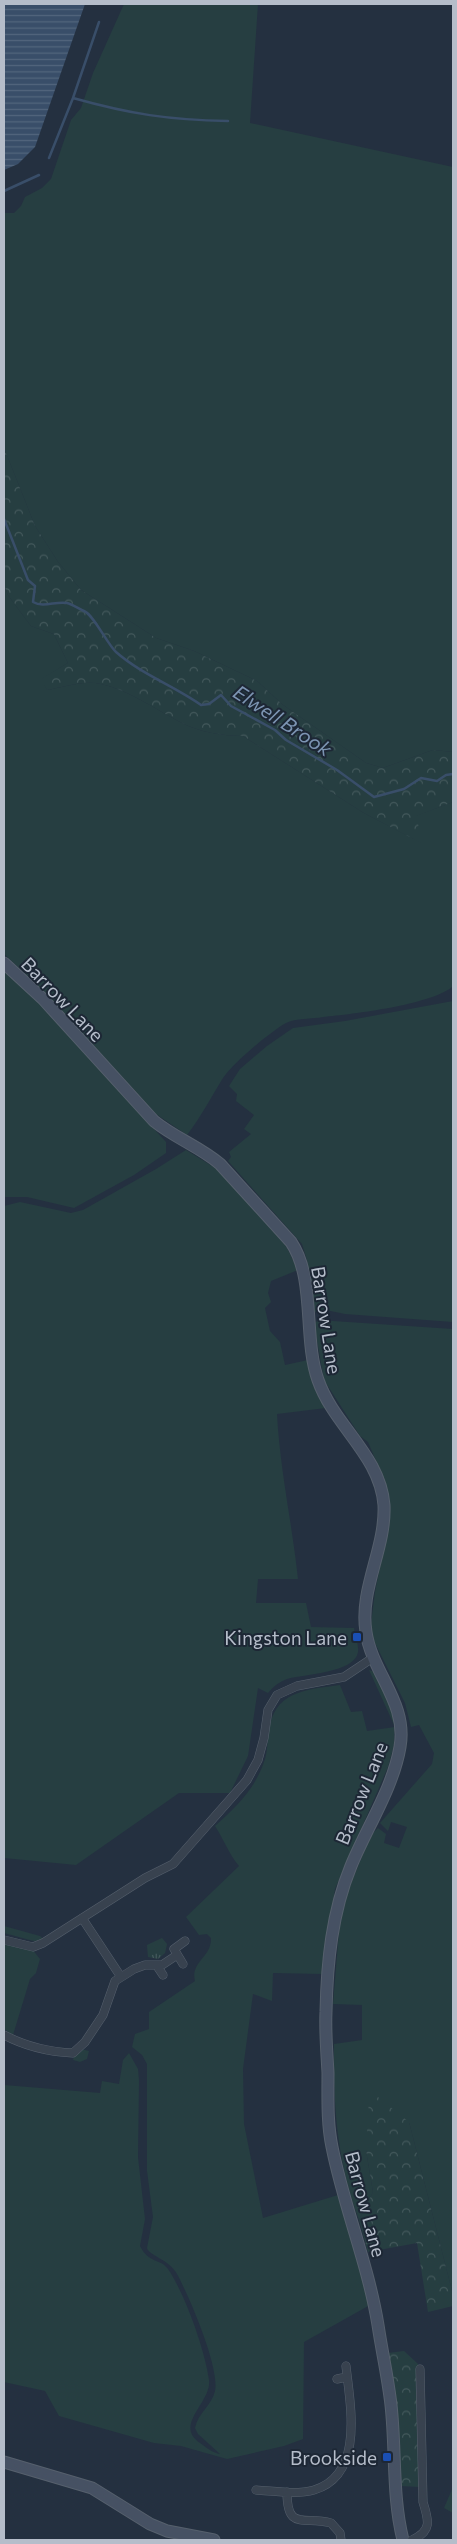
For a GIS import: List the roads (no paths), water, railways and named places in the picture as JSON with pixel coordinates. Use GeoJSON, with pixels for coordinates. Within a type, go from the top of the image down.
{"type":"FeatureCollection","features":[{"type":"Feature","properties":{"kind":"main road","name":"Barrow Lane"},"geometry":{"type":"LineString","coordinates":[[4,963],[43,999],[154,1121],[168,1132],[208,1154],[220,1164],[297,1251],[303,1271],[317,1378],[331,1405],[375,1471],[383,1497],[384,1510],[380,1541],[365,1608],[366,1636],[397,1707],[402,1736],[396,1764],[351,1866],[334,1915],[326,2017],[329,2129],[334,2156],[377,2317],[391,2404],[397,2507],[404,2540]]}},
{"type":"Feature","properties":{"kind":"main road"},"geometry":{"type":"LineString","coordinates":[[4,2462],[92,2488],[150,2524],[167,2532],[214,2540]]}},
{"type":"Feature","properties":{"kind":"street"},"geometry":{"type":"LineString","coordinates":[[4,1940],[33,1947],[43,1943],[159,1869],[173,1864],[236,1795],[247,1780],[258,1760],[264,1738],[268,1710],[278,1695],[297,1686],[344,1677],[374,1657]]}},
{"type":"Feature","properties":{"kind":"street"},"geometry":{"type":"LineString","coordinates":[[82,1918],[121,1977]]}},
{"type":"Feature","properties":{"kind":"street"},"geometry":{"type":"LineString","coordinates":[[183,1964],[174,1949],[184,1941]]}},
{"type":"Feature","properties":{"kind":"street"},"geometry":{"type":"LineString","coordinates":[[4,2035],[14,2040],[55,2052],[73,2053],[91,2034],[103,2015],[115,1981],[145,1964],[157,1966],[166,1964],[177,1955]]}},
{"type":"Feature","properties":{"kind":"street"},"geometry":{"type":"LineString","coordinates":[[157,1966],[163,1974]]}},
{"type":"Feature","properties":{"kind":"street"},"geometry":{"type":"LineString","coordinates":[[256,2490],[287,2492],[316,2490],[328,2483],[343,2465],[352,2428],[346,2366]]}},
{"type":"Feature","properties":{"kind":"street"},"geometry":{"type":"LineString","coordinates":[[412,2540],[424,2535],[428,2518],[424,2502],[420,2370]]}},
{"type":"Feature","properties":{"kind":"street"},"geometry":{"type":"LineString","coordinates":[[337,2379],[347,2377]]}},
{"type":"Feature","properties":{"kind":"street"},"geometry":{"type":"LineString","coordinates":[[287,2492],[288,2511],[292,2518],[331,2523],[340,2533],[341,2540]]}},
{"type":"Feature","properties":{"kind":"water"},"geometry":{"type":"Polygon","coordinates":[[[4,4],[85,4],[35,147],[18,164],[4,170],[4,4]]]}},
{"type":"Feature","properties":{"kind":"waterway"},"geometry":{"type":"LineString","coordinates":[[49,158],[73,98],[99,22]]}},
{"type":"Feature","properties":{"kind":"waterway"},"geometry":{"type":"LineString","coordinates":[[73,98],[150,115],[228,121]]}},
{"type":"Feature","properties":{"kind":"waterway"},"geometry":{"type":"LineString","coordinates":[[4,191],[39,175]]}},
{"type":"Feature","properties":{"kind":"waterway","name":"Elwell Brook"},"geometry":{"type":"LineString","coordinates":[[4,519],[28,580],[35,586],[33,602],[37,604],[67,603],[84,611],[92,618],[116,652],[201,705],[209,704],[221,695],[231,706],[275,730],[286,740],[337,770],[374,797],[404,789],[421,778],[437,781],[446,775],[453,774]]}},
{"type":"Feature","properties":{"kind":"place","name":"Kingston Lane"},"geometry":{"type":"Point","coordinates":[357,1637]}},
{"type":"Feature","properties":{"kind":"place","name":"Brookside"},"geometry":{"type":"Point","coordinates":[387,2457]}}]}
